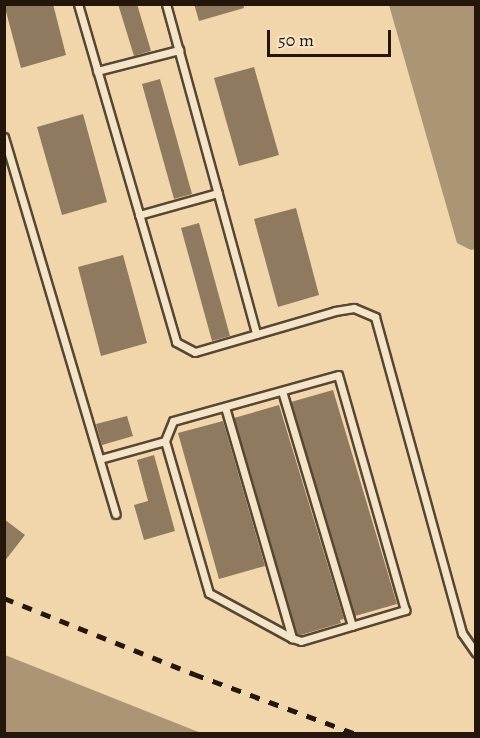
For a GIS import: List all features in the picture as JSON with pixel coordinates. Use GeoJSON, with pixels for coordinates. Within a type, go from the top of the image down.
{"type":"FeatureCollection","features":[{"type":"Feature","properties":{"kind":"lane"},"geometry":{"type":"LineString","coordinates":[[78,4],[176,342],[195,352],[335,311],[354,308],[375,317],[462,633],[476,653]]}},
{"type":"Feature","properties":{"kind":"lane"},"geometry":{"type":"LineString","coordinates":[[166,4],[256,334]]}},
{"type":"Feature","properties":{"kind":"lane"},"geometry":{"type":"LineString","coordinates":[[97,71],[178,50]]}},
{"type":"Feature","properties":{"kind":"lane"},"geometry":{"type":"LineString","coordinates":[[4,137],[116,514]]}},
{"type":"Feature","properties":{"kind":"lane"},"geometry":{"type":"LineString","coordinates":[[139,215],[218,193]]}},
{"type":"Feature","properties":{"kind":"lane"},"geometry":{"type":"LineString","coordinates":[[338,375],[405,610],[301,641],[209,593],[165,441],[172,422],[282,391],[338,375]]}},
{"type":"Feature","properties":{"kind":"lane"},"geometry":{"type":"LineString","coordinates":[[282,391],[352,626]]}},
{"type":"Feature","properties":{"kind":"lane"},"geometry":{"type":"LineString","coordinates":[[225,407],[292,638]]}},
{"type":"Feature","properties":{"kind":"lane"},"geometry":{"type":"LineString","coordinates":[[100,459],[165,441]]}},
{"type":"Feature","properties":{"kind":"shaded area"},"geometry":{"type":"Polygon","coordinates":[[[389,5],[475,5],[475,249],[471,250],[457,243],[389,5]]]}},
{"type":"Feature","properties":{"kind":"shaded area"},"geometry":{"type":"Polygon","coordinates":[[[5,655],[201,733],[5,733],[5,655]]]}},
{"type":"Feature","properties":{"kind":"building"},"geometry":{"type":"Polygon","coordinates":[[[4,4],[53,4],[66,55],[21,68],[4,4]]]}},
{"type":"Feature","properties":{"kind":"building"},"geometry":{"type":"Polygon","coordinates":[[[118,4],[137,4],[151,51],[134,56],[118,4]]]}},
{"type":"Feature","properties":{"kind":"building"},"geometry":{"type":"Polygon","coordinates":[[[194,4],[243,4],[244,8],[199,21],[194,4]]]}},
{"type":"Feature","properties":{"kind":"building"},"geometry":{"type":"Polygon","coordinates":[[[254,67],[279,155],[239,166],[214,78],[254,67]]]}},
{"type":"Feature","properties":{"kind":"building"},"geometry":{"type":"Polygon","coordinates":[[[160,79],[192,194],[174,199],[142,84],[160,79]]]}},
{"type":"Feature","properties":{"kind":"building"},"geometry":{"type":"Polygon","coordinates":[[[83,114],[107,202],[62,215],[37,127],[83,114]]]}},
{"type":"Feature","properties":{"kind":"building"},"geometry":{"type":"Polygon","coordinates":[[[296,208],[319,295],[278,307],[254,219],[296,208]]]}},
{"type":"Feature","properties":{"kind":"building"},"geometry":{"type":"Polygon","coordinates":[[[199,223],[230,336],[212,341],[181,228],[199,223]]]}},
{"type":"Feature","properties":{"kind":"building"},"geometry":{"type":"Polygon","coordinates":[[[123,255],[147,343],[101,356],[78,267],[123,255]]]}},
{"type":"Feature","properties":{"kind":"building"},"geometry":{"type":"Polygon","coordinates":[[[333,390],[397,604],[355,616],[291,402],[333,390]]]}},
{"type":"Feature","properties":{"kind":"building"},"geometry":{"type":"Polygon","coordinates":[[[279,405],[344,619],[340,620],[341,623],[301,635],[297,634],[234,418],[279,405]]]}},
{"type":"Feature","properties":{"kind":"building"},"geometry":{"type":"Polygon","coordinates":[[[127,416],[133,436],[102,445],[96,424],[127,416]]]}},
{"type":"Feature","properties":{"kind":"building"},"geometry":{"type":"Polygon","coordinates":[[[223,421],[265,566],[219,579],[178,433],[223,421]]]}},
{"type":"Feature","properties":{"kind":"building"},"geometry":{"type":"Polygon","coordinates":[[[154,455],[175,531],[144,540],[134,505],[148,501],[137,460],[154,455]]]}},
{"type":"Feature","properties":{"kind":"building"},"geometry":{"type":"Polygon","coordinates":[[[4,519],[25,535],[4,562],[4,519]]]}},
{"type":"Feature","properties":{"kind":"railway"},"geometry":{"type":"LineString","coordinates":[[4,598],[194,674],[356,734]]}}]}
